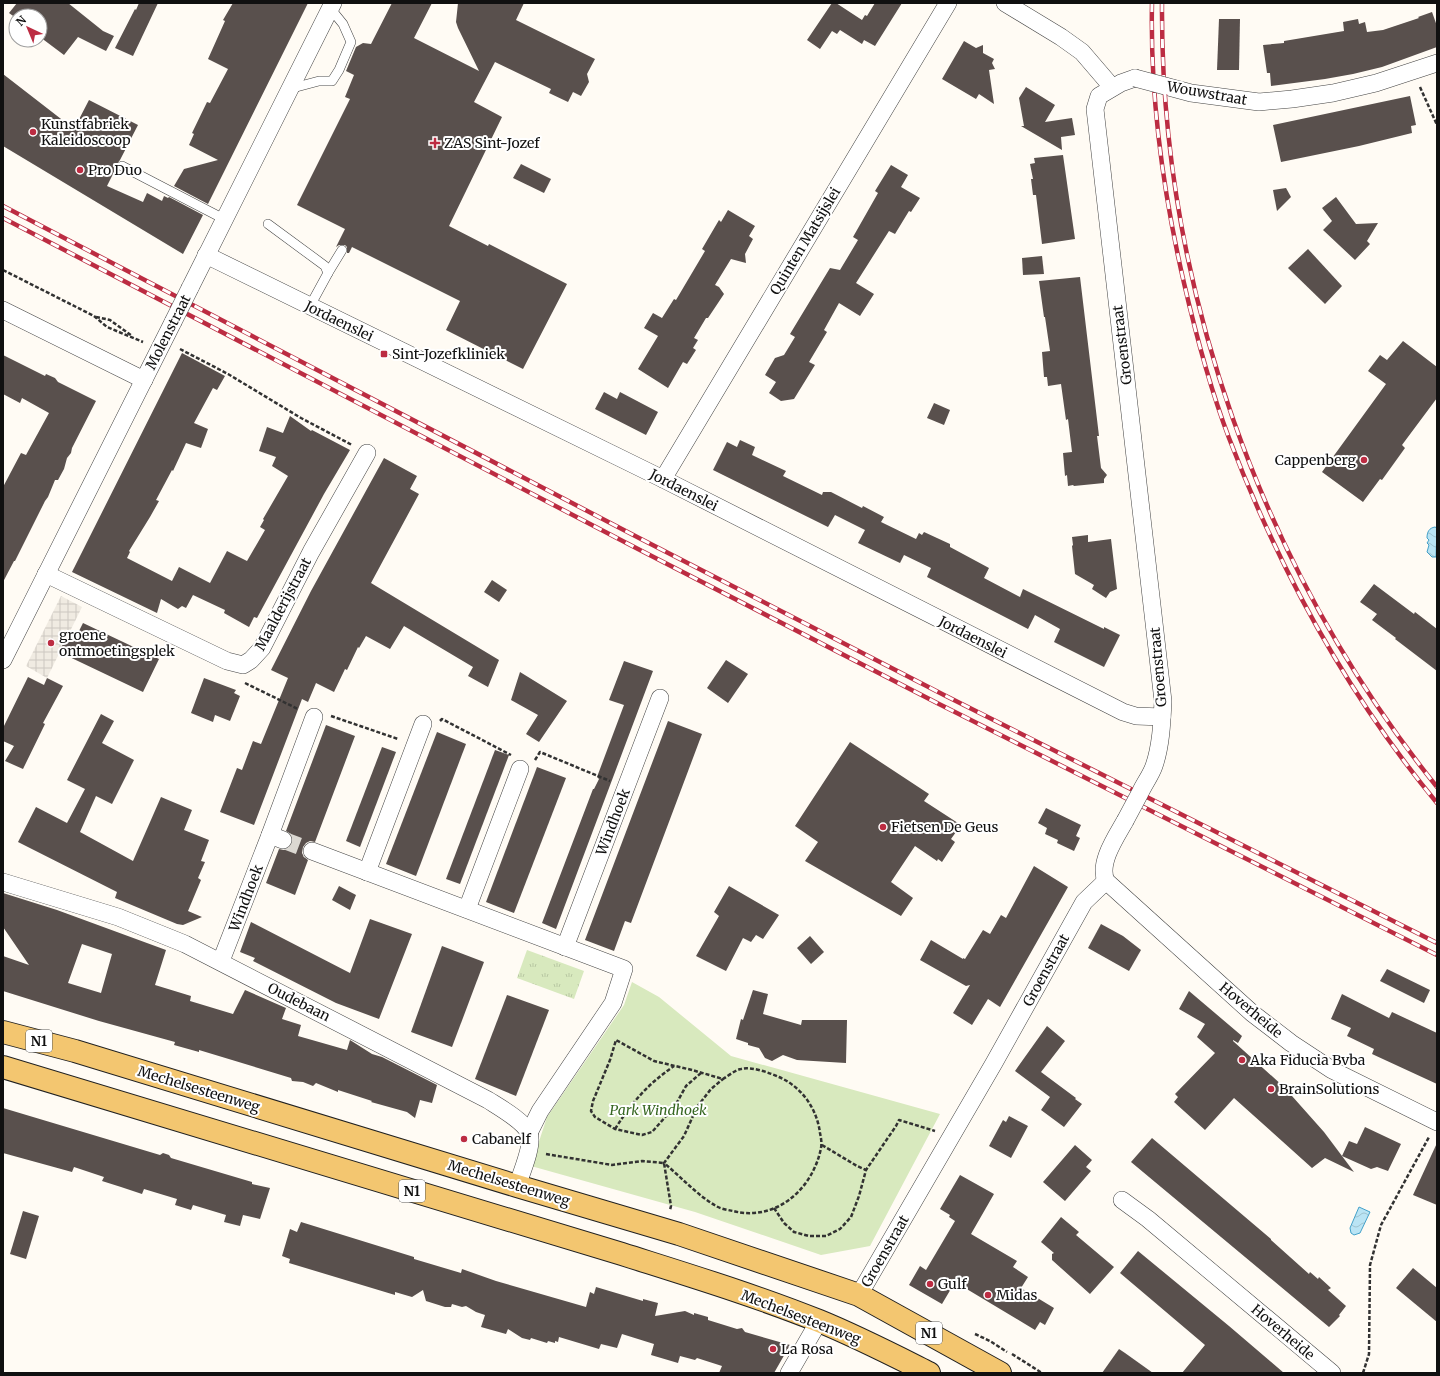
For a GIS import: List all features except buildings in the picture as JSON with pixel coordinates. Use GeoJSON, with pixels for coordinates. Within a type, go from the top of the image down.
{"type":"FeatureCollection","features":[{"type":"Feature","properties":{"kind":"main road","name":"Mechelsesteenweg"},"geometry":{"type":"LineString","coordinates":[[3,1032],[103,1060],[668,1231],[859,1295],[1000,1373]]}},
{"type":"Feature","properties":{"kind":"main road","name":"Mechelsesteenweg"},"geometry":{"type":"LineString","coordinates":[[3,1068],[622,1254],[718,1285],[819,1321],[888,1352],[929,1373]]}},
{"type":"Feature","properties":{"kind":"street","name":"Quinten Matsijslei"},"geometry":{"type":"LineString","coordinates":[[663,479],[948,3]]}},
{"type":"Feature","properties":{"kind":"street"},"geometry":{"type":"LineString","coordinates":[[1005,3],[1062,37],[1082,52],[1112,87]]}},
{"type":"Feature","properties":{"kind":"street","name":"Molenstraat"},"geometry":{"type":"LineString","coordinates":[[3,660],[332,5]]}},
{"type":"Feature","properties":{"kind":"street","name":"Wouwstraat"},"geometry":{"type":"LineString","coordinates":[[1112,87],[1134,78],[1191,93],[1259,102],[1333,93],[1376,83],[1437,62]]}},
{"type":"Feature","properties":{"kind":"street","name":"Groenstraat"},"geometry":{"type":"LineString","coordinates":[[859,1295],[951,1137],[1081,907],[1106,881],[1103,875],[1106,859],[1154,767],[1163,701],[1095,109],[1099,96],[1112,87]]}},
{"type":"Feature","properties":{"kind":"street","name":"Jordaenslei"},"geometry":{"type":"LineString","coordinates":[[206,255],[663,479],[1123,712],[1136,716],[1162,717]]}},
{"type":"Feature","properties":{"kind":"street"},"geometry":{"type":"LineString","coordinates":[[3,310],[144,380]]}},
{"type":"Feature","properties":{"kind":"street","name":"Maalderijstraat"},"geometry":{"type":"LineString","coordinates":[[46,574],[227,661],[243,665],[251,660],[262,648],[311,552],[366,453]]}},
{"type":"Feature","properties":{"kind":"street","name":"Windhoek"},"geometry":{"type":"LineString","coordinates":[[565,947],[660,698]]}},
{"type":"Feature","properties":{"kind":"street","name":"Windhoek"},"geometry":{"type":"LineString","coordinates":[[221,962],[276,838],[314,717]]}},
{"type":"Feature","properties":{"kind":"street"},"geometry":{"type":"LineString","coordinates":[[367,872],[423,724]]}},
{"type":"Feature","properties":{"kind":"street"},"geometry":{"type":"LineString","coordinates":[[467,909],[520,769]]}},
{"type":"Feature","properties":{"kind":"street"},"geometry":{"type":"LineString","coordinates":[[312,851],[624,969],[613,1003],[540,1111],[529,1133],[528,1152],[517,1186]]}},
{"type":"Feature","properties":{"kind":"street","name":"Hoverheide"},"geometry":{"type":"LineString","coordinates":[[1106,881],[1252,1013],[1291,1043],[1332,1070],[1437,1122]]}},
{"type":"Feature","properties":{"kind":"street","name":"Oudebaan"},"geometry":{"type":"LineString","coordinates":[[3,882],[42,893],[144,927],[185,944],[488,1100],[519,1121],[529,1133]]}},
{"type":"Feature","properties":{"kind":"street","name":"Hoverheide"},"geometry":{"type":"LineString","coordinates":[[1122,1200],[1148,1219],[1332,1373]]}},
{"type":"Feature","properties":{"kind":"street"},"geometry":{"type":"LineString","coordinates":[[789,1373],[819,1321]]}},
{"type":"Feature","properties":{"kind":"lane"},"geometry":{"type":"LineString","coordinates":[[290,89],[319,81],[332,81],[339,70],[351,42],[332,5]]}},
{"type":"Feature","properties":{"kind":"lane"},"geometry":{"type":"LineString","coordinates":[[122,166],[224,219]]}},
{"type":"Feature","properties":{"kind":"lane"},"geometry":{"type":"LineString","coordinates":[[268,224],[325,266],[328,273]]}},
{"type":"Feature","properties":{"kind":"lane"},"geometry":{"type":"LineString","coordinates":[[310,306],[342,250]]}},
{"type":"Feature","properties":{"kind":"path"},"geometry":{"type":"LineString","coordinates":[[1415,70],[1422,92],[1437,125]]}},
{"type":"Feature","properties":{"kind":"path"},"geometry":{"type":"LineString","coordinates":[[3,270],[94,316],[110,320],[137,339],[107,327],[94,316]]}},
{"type":"Feature","properties":{"kind":"path"},"geometry":{"type":"LineString","coordinates":[[164,340],[228,374],[301,418],[366,453]]}},
{"type":"Feature","properties":{"kind":"path"},"geometry":{"type":"LineString","coordinates":[[701,1073],[686,1086],[675,1106],[652,1132],[642,1135],[615,1129],[595,1117],[592,1111],[593,1101],[610,1060],[616,1040],[654,1061],[701,1073],[723,1079]]}},
{"type":"Feature","properties":{"kind":"path"},"geometry":{"type":"LineString","coordinates":[[615,1129],[640,1094],[674,1066]]}},
{"type":"Feature","properties":{"kind":"path"},"geometry":{"type":"LineString","coordinates":[[528,1152],[612,1165],[642,1161],[664,1163],[698,1193],[717,1207],[741,1213],[760,1213],[780,1206],[800,1191],[814,1170],[822,1144],[819,1122],[808,1099],[790,1081],[766,1071],[741,1068],[723,1079],[711,1089],[697,1107],[684,1136],[664,1163],[671,1206],[668,1231]]}},
{"type":"Feature","properties":{"kind":"path"},"geometry":{"type":"LineString","coordinates":[[774,1208],[784,1222],[794,1232],[809,1236],[826,1236],[840,1229],[851,1217],[859,1196],[866,1170],[896,1126],[898,1120],[951,1137]]}},
{"type":"Feature","properties":{"kind":"path"},"geometry":{"type":"LineString","coordinates":[[1363,1373],[1369,1354],[1370,1265],[1381,1225],[1437,1122]]}},
{"type":"Feature","properties":{"kind":"path"},"geometry":{"type":"LineString","coordinates":[[822,1144],[866,1170]]}},
{"type":"Feature","properties":{"kind":"green space"},"geometry":{"type":"Polygon","coordinates":[[[527,950],[584,971],[574,999],[517,978],[527,950]]]}},
{"type":"Feature","properties":{"kind":"green space","name":"Park Windhoek"},"geometry":{"type":"Polygon","coordinates":[[[632,982],[659,997],[731,1056],[940,1114],[870,1246],[821,1255],[695,1212],[531,1166],[547,1117],[624,1005],[632,982]]]}},
{"type":"Feature","properties":{"kind":"shaded area","name":"groene ontmoetingsplek"},"geometry":{"type":"Polygon","coordinates":[[[61,596],[82,607],[47,678],[26,666],[61,596]]]}},
{"type":"Feature","properties":{"kind":"water"},"geometry":{"type":"Polygon","coordinates":[[[1435,527],[1437,528],[1436,557],[1432,557],[1427,552],[1429,545],[1427,543],[1429,540],[1427,536],[1430,529],[1435,527]]]}},
{"type":"Feature","properties":{"kind":"water"},"geometry":{"type":"Polygon","coordinates":[[[1359,1207],[1370,1212],[1360,1233],[1354,1235],[1351,1233],[1350,1228],[1359,1207]]]}},
{"type":"Feature","properties":{"kind":"tunnel"},"geometry":{"type":"LineString","coordinates":[[283,840],[312,851]]}},
{"type":"Feature","properties":{"kind":"railway"},"geometry":{"type":"LineString","coordinates":[[1152,3],[1153,74],[1159,144],[1164,179],[1193,322],[1222,419],[1270,535],[1318,629],[1374,718],[1404,761],[1437,803]]}},
{"type":"Feature","properties":{"kind":"railway"},"geometry":{"type":"LineString","coordinates":[[1162,3],[1166,108],[1179,213],[1202,317],[1233,418],[1272,517],[1320,612],[1375,702],[1437,787]]}},
{"type":"Feature","properties":{"kind":"railway"},"geometry":{"type":"LineString","coordinates":[[3,206],[641,539],[944,695],[1437,943]]}},
{"type":"Feature","properties":{"kind":"railway"},"geometry":{"type":"LineString","coordinates":[[3,218],[939,704],[1437,955]]}},
{"type":"Feature","properties":{"kind":"place","name":"Kunstfabriek Kaleidoscoop"},"geometry":{"type":"Point","coordinates":[33,132]}},
{"type":"Feature","properties":{"kind":"place","name":"ZAS Sint-Jozef"},"geometry":{"type":"Point","coordinates":[435,143]}},
{"type":"Feature","properties":{"kind":"place","name":"Pro Duo"},"geometry":{"type":"Point","coordinates":[80,170]}},
{"type":"Feature","properties":{"kind":"place","name":"Sint-Jozefkliniek"},"geometry":{"type":"Point","coordinates":[384,354]}},
{"type":"Feature","properties":{"kind":"place","name":"Cappenberg"},"geometry":{"type":"Point","coordinates":[1364,460]}},
{"type":"Feature","properties":{"kind":"place","name":"groene ontmoetingsplek"},"geometry":{"type":"Point","coordinates":[51,643]}},
{"type":"Feature","properties":{"kind":"place","name":"Fietsen De Geus"},"geometry":{"type":"Point","coordinates":[883,827]}},
{"type":"Feature","properties":{"kind":"place","name":"Aka Fiducia Bvba"},"geometry":{"type":"Point","coordinates":[1242,1060]}},
{"type":"Feature","properties":{"kind":"place","name":"BrainSolutions"},"geometry":{"type":"Point","coordinates":[1271,1089]}},
{"type":"Feature","properties":{"kind":"place","name":"Cabanelf"},"geometry":{"type":"Point","coordinates":[464,1139]}},
{"type":"Feature","properties":{"kind":"place","name":"Gulf"},"geometry":{"type":"Point","coordinates":[930,1284]}},
{"type":"Feature","properties":{"kind":"place","name":"Midas"},"geometry":{"type":"Point","coordinates":[988,1295]}},
{"type":"Feature","properties":{"kind":"place","name":"La Rosa"},"geometry":{"type":"Point","coordinates":[773,1349]}}]}
